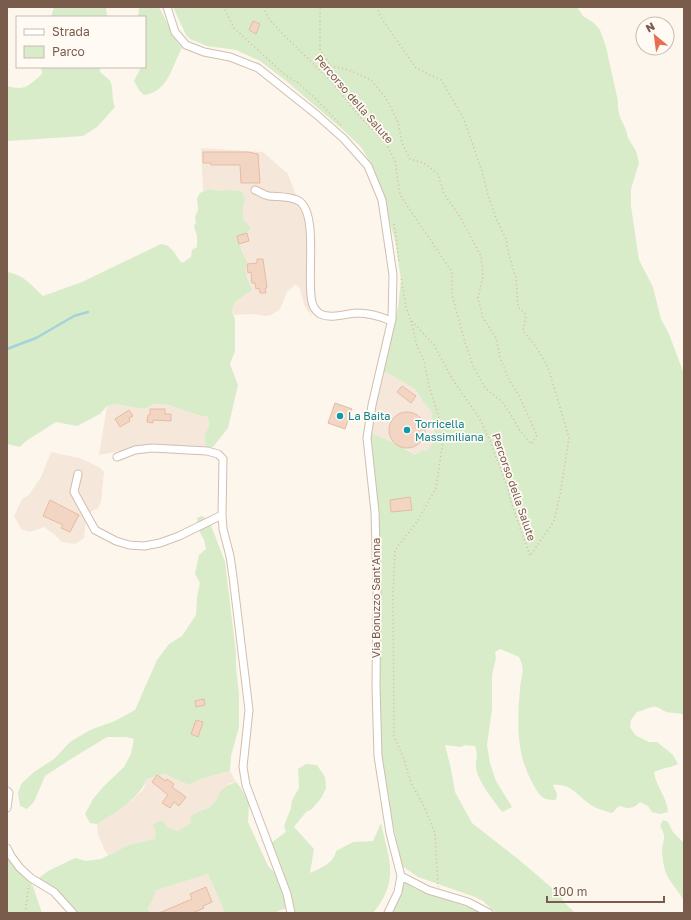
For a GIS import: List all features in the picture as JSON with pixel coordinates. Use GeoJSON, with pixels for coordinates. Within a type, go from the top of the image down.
{"type":"FeatureCollection","features":[{"type":"Feature","properties":{"kind":"street","name":"Via Bonuzzo Sant'Anna"},"geometry":{"type":"LineString","coordinates":[[167,7],[176,32],[186,45],[204,52],[230,57],[258,68],[344,139],[368,166],[382,200],[393,275],[391,321],[372,405],[367,438],[375,512],[378,756],[390,832],[401,876],[398,892],[388,913]]}},
{"type":"Feature","properties":{"kind":"street"},"geometry":{"type":"LineString","coordinates":[[255,190],[267,195],[292,199],[300,202],[305,208],[308,218],[311,251],[311,300],[314,309],[320,314],[328,316],[357,313],[376,314],[391,321]]}},
{"type":"Feature","properties":{"kind":"street"},"geometry":{"type":"LineString","coordinates":[[117,457],[135,450],[152,448],[207,451],[218,454],[223,459],[223,529],[230,556],[233,577],[248,710],[242,767],[246,785],[287,894],[291,913]]}},
{"type":"Feature","properties":{"kind":"street"},"geometry":{"type":"LineString","coordinates":[[78,474],[74,492],[95,530],[129,546],[144,546],[160,543],[179,536],[222,515]]}},
{"type":"Feature","properties":{"kind":"street"},"geometry":{"type":"LineString","coordinates":[[7,791],[9,794],[7,808]]}},
{"type":"Feature","properties":{"kind":"street"},"geometry":{"type":"LineString","coordinates":[[7,848],[20,868],[31,878],[54,892],[73,913]]}},
{"type":"Feature","properties":{"kind":"street"},"geometry":{"type":"LineString","coordinates":[[401,876],[428,890],[468,902],[489,913]]}},
{"type":"Feature","properties":{"kind":"path","name":"Percorso della Salute"},"geometry":{"type":"LineString","coordinates":[[263,7],[269,19],[315,64],[361,118],[385,142],[395,162],[400,195],[452,272],[452,295],[473,366],[485,388],[500,400],[510,413],[520,432],[531,444],[537,435],[508,378],[500,357],[496,338],[482,318],[478,298],[483,276],[481,256],[459,215],[444,194],[438,174],[424,163],[410,159],[402,143],[398,122],[386,98],[371,80],[349,70],[331,66],[320,50],[319,7]]}},
{"type":"Feature","properties":{"kind":"path","name":"Percorso della Salute"},"geometry":{"type":"LineString","coordinates":[[376,7],[384,22],[416,68],[441,80],[463,117],[482,171],[496,218],[506,239],[516,278],[518,307],[526,315],[523,331],[536,347],[548,367],[569,438],[560,495],[554,521],[530,556],[512,505],[500,464],[480,419],[453,380],[434,345],[410,319],[406,307],[403,288]]}},
{"type":"Feature","properties":{"kind":"path"},"geometry":{"type":"LineString","coordinates":[[410,319],[417,346],[424,361],[429,386],[438,414],[443,442],[436,488],[417,522],[395,550],[393,593],[394,736],[404,759],[411,783],[424,806],[436,833],[438,892]]}},
{"type":"Feature","properties":{"kind":"path"},"geometry":{"type":"LineString","coordinates":[[25,913],[27,890],[31,878]]}},
{"type":"Feature","properties":{"kind":"shaded area"},"geometry":{"type":"Polygon","coordinates":[[[201,148],[263,152],[288,174],[306,222],[307,299],[312,317],[304,305],[300,289],[295,285],[287,292],[280,309],[271,315],[234,315],[232,312],[234,303],[252,290],[245,275],[243,251],[239,246],[239,240],[247,224],[243,219],[245,198],[238,191],[208,189],[203,191],[201,148]]]}},
{"type":"Feature","properties":{"kind":"shaded area"},"geometry":{"type":"Polygon","coordinates":[[[381,372],[386,372],[415,389],[431,411],[435,437],[428,450],[421,451],[415,455],[409,450],[369,434],[381,372]]]}},
{"type":"Feature","properties":{"kind":"shaded area"},"geometry":{"type":"Polygon","coordinates":[[[115,404],[144,409],[154,404],[169,405],[197,415],[208,417],[209,426],[204,436],[206,447],[146,446],[99,455],[107,406],[115,404]]]}},
{"type":"Feature","properties":{"kind":"shaded area"},"geometry":{"type":"Polygon","coordinates":[[[51,452],[79,458],[99,467],[104,472],[101,502],[98,508],[87,514],[84,538],[75,544],[62,542],[44,527],[30,532],[21,529],[14,516],[22,499],[29,495],[41,477],[51,452]]]}},
{"type":"Feature","properties":{"kind":"shaded area"},"geometry":{"type":"Polygon","coordinates":[[[230,771],[236,782],[230,783],[214,804],[194,814],[191,823],[185,827],[178,831],[172,830],[168,828],[161,820],[155,839],[128,845],[108,855],[104,849],[98,835],[97,824],[130,802],[143,790],[147,779],[165,774],[189,785],[203,778],[230,771]]]}},
{"type":"Feature","properties":{"kind":"shaded area"},"geometry":{"type":"Polygon","coordinates":[[[208,874],[225,913],[150,913],[148,909],[157,890],[208,874]]]}},
{"type":"Feature","properties":{"kind":"green space"},"geometry":{"type":"Polygon","coordinates":[[[54,7],[106,7],[107,16],[51,16],[54,7]]]}},
{"type":"Feature","properties":{"kind":"green space"},"geometry":{"type":"Polygon","coordinates":[[[139,7],[159,7],[177,42],[182,48],[169,77],[159,89],[144,95],[134,81],[140,68],[146,68],[146,16],[138,16],[139,7]]]}},
{"type":"Feature","properties":{"kind":"green space"},"geometry":{"type":"Polygon","coordinates":[[[173,7],[577,7],[583,16],[594,23],[600,30],[606,47],[620,117],[628,138],[636,151],[639,163],[631,189],[631,206],[639,260],[653,287],[661,319],[669,334],[684,374],[684,715],[666,712],[657,707],[652,707],[637,712],[631,720],[630,727],[635,735],[649,742],[657,742],[673,755],[678,764],[654,772],[666,802],[668,812],[660,814],[652,812],[648,806],[640,802],[631,808],[619,806],[612,813],[593,806],[570,788],[560,785],[553,785],[557,794],[556,800],[544,798],[539,794],[527,773],[523,761],[519,738],[518,714],[522,673],[521,662],[519,657],[500,649],[495,652],[496,658],[492,675],[492,709],[487,745],[490,763],[496,781],[512,807],[502,812],[483,786],[476,768],[477,753],[475,746],[465,745],[461,747],[445,745],[455,792],[472,823],[552,888],[556,889],[565,903],[575,913],[496,913],[483,901],[475,897],[418,877],[402,866],[382,771],[377,624],[380,550],[369,434],[385,439],[415,455],[421,451],[428,450],[435,437],[431,411],[415,389],[386,372],[381,372],[398,308],[401,280],[395,241],[377,177],[361,147],[285,80],[260,61],[236,50],[207,46],[190,39],[186,35],[173,7]]]}},
{"type":"Feature","properties":{"kind":"green space"},"geometry":{"type":"Polygon","coordinates":[[[41,68],[100,68],[100,72],[109,80],[111,84],[115,107],[97,127],[83,136],[7,141],[7,86],[23,88],[42,74],[41,68]]]}},
{"type":"Feature","properties":{"kind":"green space"},"geometry":{"type":"Polygon","coordinates":[[[208,189],[241,191],[245,198],[243,219],[251,228],[239,241],[247,262],[246,273],[252,290],[234,303],[232,312],[235,319],[235,351],[230,364],[238,385],[228,428],[213,447],[206,447],[204,436],[209,426],[208,417],[197,415],[169,405],[154,404],[144,409],[115,404],[107,406],[100,414],[77,426],[56,422],[26,441],[20,447],[7,444],[7,272],[23,278],[43,296],[82,282],[161,244],[168,246],[182,263],[191,257],[192,250],[197,247],[197,236],[194,226],[196,222],[195,217],[198,210],[197,198],[200,193],[208,189]]]}},
{"type":"Feature","properties":{"kind":"green space"},"geometry":{"type":"Polygon","coordinates":[[[202,516],[209,520],[225,562],[236,653],[239,694],[239,727],[231,756],[230,771],[203,778],[189,785],[165,774],[147,779],[138,793],[126,805],[97,824],[90,823],[85,814],[93,799],[124,767],[131,754],[134,739],[126,737],[107,737],[45,776],[34,802],[27,809],[20,806],[18,793],[21,784],[34,772],[54,759],[70,742],[90,730],[115,721],[135,710],[157,660],[169,644],[182,636],[196,615],[200,583],[195,574],[199,555],[206,549],[204,540],[198,529],[197,518],[202,516]]]}},
{"type":"Feature","properties":{"kind":"green space"},"geometry":{"type":"Polygon","coordinates":[[[306,764],[317,765],[325,777],[326,788],[322,797],[312,809],[306,812],[294,827],[314,849],[310,873],[326,865],[333,859],[336,851],[353,842],[373,841],[381,823],[389,859],[390,880],[387,890],[373,913],[292,913],[291,907],[276,913],[225,913],[208,874],[157,890],[148,909],[150,913],[72,913],[42,883],[39,878],[48,871],[75,858],[86,861],[101,859],[128,845],[155,839],[156,833],[153,824],[162,820],[168,828],[178,831],[191,823],[190,818],[193,815],[214,803],[223,789],[236,782],[249,803],[248,822],[268,866],[274,872],[273,860],[268,845],[286,832],[284,826],[291,808],[292,800],[299,788],[298,769],[306,764]]]}},
{"type":"Feature","properties":{"kind":"green space"},"geometry":{"type":"Polygon","coordinates":[[[663,820],[668,822],[673,832],[684,843],[684,901],[665,871],[662,851],[664,836],[660,826],[663,820]]]}},
{"type":"Feature","properties":{"kind":"green space"},"geometry":{"type":"Polygon","coordinates":[[[7,858],[18,871],[30,878],[42,913],[7,913],[7,858]]]}},
{"type":"Feature","properties":{"kind":"green space"},"geometry":{"type":"Polygon","coordinates":[[[402,880],[420,891],[471,908],[479,913],[388,913],[402,880]]]}},
{"type":"Feature","properties":{"kind":"building"},"geometry":{"type":"Polygon","coordinates":[[[253,21],[260,24],[256,34],[249,30],[253,21]]]}},
{"type":"Feature","properties":{"kind":"building"},"geometry":{"type":"Polygon","coordinates":[[[203,152],[248,152],[258,154],[260,183],[241,183],[240,165],[211,165],[211,163],[203,163],[203,152]]]}},
{"type":"Feature","properties":{"kind":"building"},"geometry":{"type":"Polygon","coordinates":[[[247,233],[249,241],[239,244],[237,236],[247,233]]]}},
{"type":"Feature","properties":{"kind":"building"},"geometry":{"type":"Polygon","coordinates":[[[257,259],[263,259],[267,288],[265,288],[266,293],[260,293],[259,288],[256,289],[255,283],[252,283],[251,272],[248,273],[247,264],[257,263],[257,259]]]}},
{"type":"Feature","properties":{"kind":"building"},"geometry":{"type":"Polygon","coordinates":[[[402,386],[416,396],[411,403],[397,392],[402,386]]]}},
{"type":"Feature","properties":{"kind":"building","name":"La Baita"},"geometry":{"type":"Polygon","coordinates":[[[335,403],[352,409],[345,429],[328,423],[335,403]]]}},
{"type":"Feature","properties":{"kind":"building"},"geometry":{"type":"Polygon","coordinates":[[[150,409],[165,409],[165,414],[171,414],[171,421],[153,420],[153,423],[147,422],[148,415],[150,415],[150,409]]]}},
{"type":"Feature","properties":{"kind":"building"},"geometry":{"type":"Polygon","coordinates":[[[129,410],[133,416],[129,418],[130,421],[120,427],[115,419],[129,410]]]}},
{"type":"Feature","properties":{"kind":"building","name":"Torricella Massimiliana"},"geometry":{"type":"Polygon","coordinates":[[[407,412],[420,417],[425,430],[420,443],[407,448],[394,443],[389,430],[394,417],[407,412]]]}},
{"type":"Feature","properties":{"kind":"building"},"geometry":{"type":"Polygon","coordinates":[[[410,497],[412,510],[391,512],[390,500],[410,497]]]}},
{"type":"Feature","properties":{"kind":"building"},"geometry":{"type":"Polygon","coordinates":[[[50,500],[79,515],[70,532],[61,528],[63,525],[43,516],[50,500]]]}},
{"type":"Feature","properties":{"kind":"building"},"geometry":{"type":"Polygon","coordinates":[[[204,699],[205,705],[196,707],[195,701],[204,699]]]}},
{"type":"Feature","properties":{"kind":"building"},"geometry":{"type":"Polygon","coordinates":[[[196,720],[203,722],[198,737],[191,734],[196,720]]]}},
{"type":"Feature","properties":{"kind":"building"},"geometry":{"type":"Polygon","coordinates":[[[157,775],[174,784],[172,787],[186,797],[179,806],[174,802],[170,808],[162,803],[168,795],[152,782],[157,775]]]}},
{"type":"Feature","properties":{"kind":"building"},"geometry":{"type":"Polygon","coordinates":[[[206,887],[212,902],[203,906],[204,908],[193,913],[159,913],[192,899],[190,894],[206,887]]]}},
{"type":"Feature","properties":{"kind":"waterway"},"geometry":{"type":"LineString","coordinates":[[7,349],[36,338],[74,316],[88,312]]}},
{"type":"Feature","properties":{"kind":"place","name":"La Baita"},"geometry":{"type":"Point","coordinates":[340,416]}},
{"type":"Feature","properties":{"kind":"place","name":"Torricella Massimiliana"},"geometry":{"type":"Point","coordinates":[407,430]}}]}
